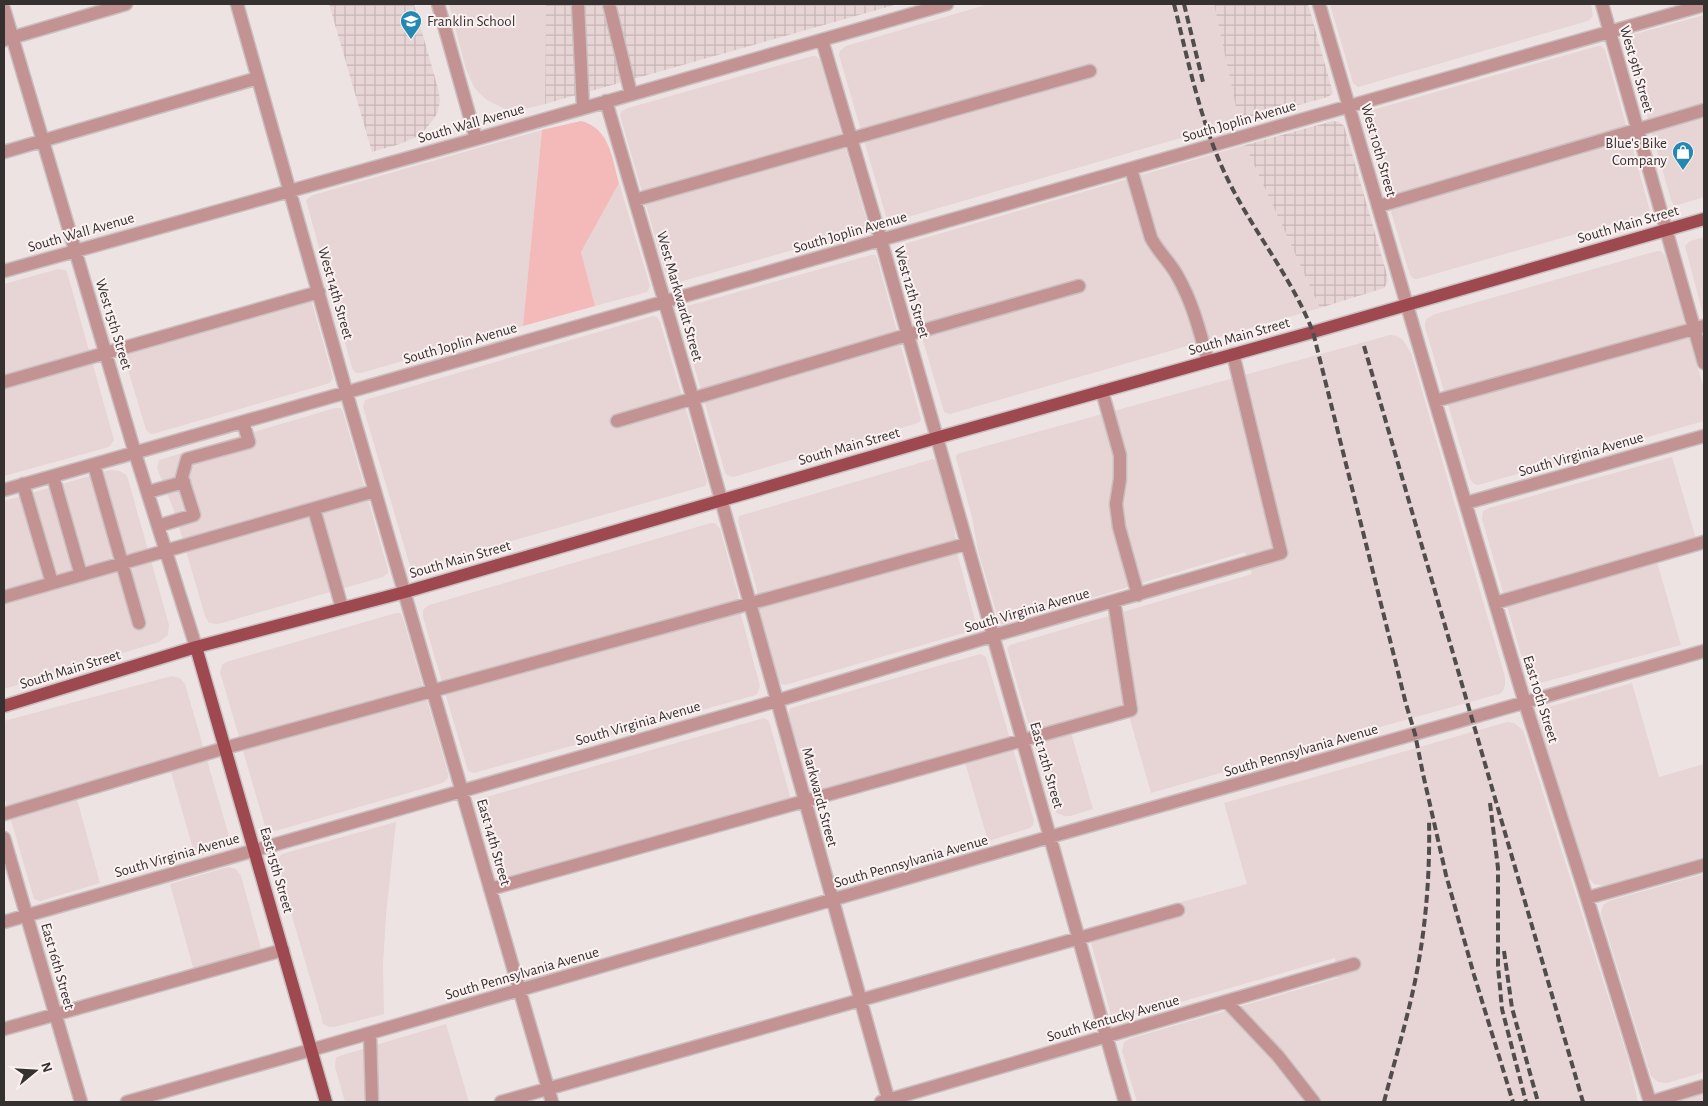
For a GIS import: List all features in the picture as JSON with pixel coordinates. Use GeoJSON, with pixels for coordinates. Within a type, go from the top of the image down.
{"type":"FeatureCollection","features":[{"type":"Feature","properties":{"kind":"main road","name":"South Main Street"},"geometry":{"type":"LineString","coordinates":[[4,706],[196,647],[405,592],[1704,219]]}},
{"type":"Feature","properties":{"kind":"main road","name":"East 15th Street"},"geometry":{"type":"LineString","coordinates":[[196,647],[326,1102]]}},
{"type":"Feature","properties":{"kind":"street"},"geometry":{"type":"LineString","coordinates":[[8,38],[126,4]]}},
{"type":"Feature","properties":{"kind":"street","name":"West 14th Street"},"geometry":{"type":"LineString","coordinates":[[237,4],[405,592]]}},
{"type":"Feature","properties":{"kind":"street"},"geometry":{"type":"LineString","coordinates":[[438,4],[476,139]]}},
{"type":"Feature","properties":{"kind":"street"},"geometry":{"type":"LineString","coordinates":[[578,4],[583,108]]}},
{"type":"Feature","properties":{"kind":"street"},"geometry":{"type":"LineString","coordinates":[[609,4],[631,94]]}},
{"type":"Feature","properties":{"kind":"street","name":"South Wall Avenue"},"geometry":{"type":"LineString","coordinates":[[4,271],[476,139],[947,4]]}},
{"type":"Feature","properties":{"kind":"street","name":"West 9th Street"},"geometry":{"type":"LineString","coordinates":[[1602,4],[1666,230],[1699,327],[1704,362]]}},
{"type":"Feature","properties":{"kind":"street","name":"West 10th Street"},"geometry":{"type":"LineString","coordinates":[[1323,5],[1349,106],[1407,304]]}},
{"type":"Feature","properties":{"kind":"street","name":"South Joplin Avenue"},"geometry":{"type":"LineString","coordinates":[[4,490],[1704,5]]}},
{"type":"Feature","properties":{"kind":"street","name":"West 15th Street"},"geometry":{"type":"LineString","coordinates":[[4,9],[8,38],[42,140],[135,453],[196,647]]}},
{"type":"Feature","properties":{"kind":"street","name":"West 12th Street"},"geometry":{"type":"LineString","coordinates":[[822,40],[881,240],[936,438]]}},
{"type":"Feature","properties":{"kind":"street"},"geometry":{"type":"LineString","coordinates":[[635,200],[1090,71]]}},
{"type":"Feature","properties":{"kind":"street"},"geometry":{"type":"LineString","coordinates":[[4,152],[258,78]]}},
{"type":"Feature","properties":{"kind":"street","name":"West Markwardt Street"},"geometry":{"type":"LineString","coordinates":[[606,101],[721,501]]}},
{"type":"Feature","properties":{"kind":"street"},"geometry":{"type":"LineString","coordinates":[[1379,206],[1704,110]]}},
{"type":"Feature","properties":{"kind":"street"},"geometry":{"type":"LineString","coordinates":[[1131,169],[1151,238],[1156,248],[1177,274],[1185,289],[1208,362]]}},
{"type":"Feature","properties":{"kind":"street"},"geometry":{"type":"LineString","coordinates":[[618,422],[907,335],[1079,286]]}},
{"type":"Feature","properties":{"kind":"street"},"geometry":{"type":"LineString","coordinates":[[4,382],[319,292]]}},
{"type":"Feature","properties":{"kind":"street","name":"East 10th Street"},"geometry":{"type":"LineString","coordinates":[[1407,304],[1525,703],[1650,1102]]}},
{"type":"Feature","properties":{"kind":"street"},"geometry":{"type":"LineString","coordinates":[[1435,402],[1699,327]]}},
{"type":"Feature","properties":{"kind":"street","name":"South Virginia Avenue"},"geometry":{"type":"LineString","coordinates":[[4,922],[1281,554],[1233,354]]}},
{"type":"Feature","properties":{"kind":"street"},"geometry":{"type":"LineString","coordinates":[[1102,391],[1120,455],[1120,479],[1116,504],[1119,528],[1138,594]]}},
{"type":"Feature","properties":{"kind":"street"},"geometry":{"type":"LineString","coordinates":[[187,459],[249,442],[243,422]]}},
{"type":"Feature","properties":{"kind":"street","name":"South Virginia Avenue"},"geometry":{"type":"LineString","coordinates":[[1466,503],[1704,436]]}},
{"type":"Feature","properties":{"kind":"street","name":"East 12th Street"},"geometry":{"type":"LineString","coordinates":[[936,438],[1125,1102]]}},
{"type":"Feature","properties":{"kind":"street"},"geometry":{"type":"LineString","coordinates":[[158,526],[194,515],[182,477],[187,459],[181,440]]}},
{"type":"Feature","properties":{"kind":"street"},"geometry":{"type":"LineString","coordinates":[[94,465],[139,624]]}},
{"type":"Feature","properties":{"kind":"street"},"geometry":{"type":"LineString","coordinates":[[53,476],[81,575]]}},
{"type":"Feature","properties":{"kind":"street"},"geometry":{"type":"LineString","coordinates":[[148,492],[184,482]]}},
{"type":"Feature","properties":{"kind":"street"},"geometry":{"type":"LineString","coordinates":[[23,484],[52,583]]}},
{"type":"Feature","properties":{"kind":"street"},"geometry":{"type":"LineString","coordinates":[[4,594],[122,564],[376,491]]}},
{"type":"Feature","properties":{"kind":"street","name":"Markwardt Street"},"geometry":{"type":"LineString","coordinates":[[721,501],[860,1000],[886,1102]]}},
{"type":"Feature","properties":{"kind":"street"},"geometry":{"type":"LineString","coordinates":[[314,508],[342,608]]}},
{"type":"Feature","properties":{"kind":"street"},"geometry":{"type":"LineString","coordinates":[[1495,603],[1704,542]]}},
{"type":"Feature","properties":{"kind":"street"},"geometry":{"type":"LineString","coordinates":[[4,814],[225,748],[966,544]]}},
{"type":"Feature","properties":{"kind":"street","name":"East 14th Street"},"geometry":{"type":"LineString","coordinates":[[405,592],[552,1102]]}},
{"type":"Feature","properties":{"kind":"street"},"geometry":{"type":"LineString","coordinates":[[490,889],[1131,710],[1114,602]]}},
{"type":"Feature","properties":{"kind":"street","name":"South Pennsylvania Avenue"},"geometry":{"type":"LineString","coordinates":[[127,1102],[370,1034],[1050,837],[1525,703],[1704,650]]}},
{"type":"Feature","properties":{"kind":"street","name":"East 16th Street"},"geometry":{"type":"LineString","coordinates":[[4,838],[81,1102]]}},
{"type":"Feature","properties":{"kind":"street"},"geometry":{"type":"LineString","coordinates":[[1587,898],[1704,865]]}},
{"type":"Feature","properties":{"kind":"street"},"geometry":{"type":"LineString","coordinates":[[501,1102],[1178,910]]}},
{"type":"Feature","properties":{"kind":"street"},"geometry":{"type":"LineString","coordinates":[[4,1029],[283,950]]}},
{"type":"Feature","properties":{"kind":"street","name":"South Kentucky Avenue"},"geometry":{"type":"LineString","coordinates":[[886,1102],[1354,964]]}},
{"type":"Feature","properties":{"kind":"street"},"geometry":{"type":"LineString","coordinates":[[1227,1002],[1278,1056],[1314,1102]]}},
{"type":"Feature","properties":{"kind":"street"},"geometry":{"type":"LineString","coordinates":[[370,1034],[372,1102]]}},
{"type":"Feature","properties":{"kind":"street"},"geometry":{"type":"LineString","coordinates":[[1650,1102],[1704,1086]]}},
{"type":"Feature","properties":{"kind":"shaded area"},"geometry":{"type":"Polygon","coordinates":[[[329,4],[414,4],[440,100],[438,112],[425,130],[416,137],[372,152],[329,4]]]}},
{"type":"Feature","properties":{"kind":"shaded area"},"geometry":{"type":"Polygon","coordinates":[[[449,4],[546,4],[545,104],[525,109],[505,109],[487,100],[480,94],[474,87],[466,69],[449,4]]]}},
{"type":"Feature","properties":{"kind":"shaded area"},"geometry":{"type":"Polygon","coordinates":[[[546,4],[898,4],[545,104],[546,4]]]}},
{"type":"Feature","properties":{"kind":"shaded area"},"geometry":{"type":"Polygon","coordinates":[[[989,4],[1214,4],[1239,121],[894,221],[890,220],[886,216],[839,55],[840,51],[846,46],[989,4]]]}},
{"type":"Feature","properties":{"kind":"shaded area"},"geometry":{"type":"Polygon","coordinates":[[[1214,4],[1308,4],[1333,93],[1328,97],[1239,121],[1214,4]]]}},
{"type":"Feature","properties":{"kind":"shaded area"},"geometry":{"type":"Polygon","coordinates":[[[1330,4],[1591,4],[1593,16],[1588,21],[1358,87],[1353,83],[1330,4]]]}},
{"type":"Feature","properties":{"kind":"shaded area"},"geometry":{"type":"Polygon","coordinates":[[[1704,15],[1704,197],[1674,205],[1671,200],[1627,40],[1632,35],[1704,15]]]}},
{"type":"Feature","properties":{"kind":"shaded area"},"geometry":{"type":"Polygon","coordinates":[[[1598,46],[1605,50],[1650,211],[1646,214],[1414,279],[1410,275],[1363,115],[1369,111],[1598,46]]]}},
{"type":"Feature","properties":{"kind":"shaded area"},"geometry":{"type":"Polygon","coordinates":[[[816,56],[820,60],[867,222],[866,226],[861,231],[672,284],[667,278],[621,119],[622,111],[816,56]]]}},
{"type":"Feature","properties":{"kind":"shaded area"},"geometry":{"type":"Polygon","coordinates":[[[581,121],[591,125],[604,137],[612,155],[619,183],[581,252],[595,306],[523,326],[542,130],[581,121]]]}},
{"type":"Feature","properties":{"kind":"shaded area"},"geometry":{"type":"Polygon","coordinates":[[[1333,121],[1339,122],[1344,126],[1388,281],[1384,288],[1320,308],[1245,145],[1333,121]]]}},
{"type":"Feature","properties":{"kind":"shaded area"},"geometry":{"type":"Polygon","coordinates":[[[542,130],[523,326],[356,373],[352,368],[306,200],[313,195],[542,130]]]}},
{"type":"Feature","properties":{"kind":"shaded area"},"geometry":{"type":"Polygon","coordinates":[[[1245,145],[1320,308],[950,414],[944,412],[897,252],[901,245],[1245,145]]]}},
{"type":"Feature","properties":{"kind":"shaded area"},"geometry":{"type":"Polygon","coordinates":[[[619,183],[650,286],[647,292],[595,306],[581,252],[619,183]]]}},
{"type":"Feature","properties":{"kind":"shaded area"},"geometry":{"type":"Polygon","coordinates":[[[1704,237],[1704,318],[1685,246],[1690,241],[1704,237]]]}},
{"type":"Feature","properties":{"kind":"shaded area"},"geometry":{"type":"Polygon","coordinates":[[[1661,251],[1665,256],[1704,389],[1704,421],[1478,485],[1474,484],[1470,479],[1425,327],[1425,322],[1428,318],[1435,314],[1661,251]]]}},
{"type":"Feature","properties":{"kind":"shaded area"},"geometry":{"type":"Polygon","coordinates":[[[875,255],[877,258],[921,420],[918,423],[733,477],[727,475],[679,312],[684,307],[875,255]]]}},
{"type":"Feature","properties":{"kind":"shaded area"},"geometry":{"type":"Polygon","coordinates":[[[58,269],[67,272],[114,440],[109,447],[4,476],[4,284],[58,269]]]}},
{"type":"Feature","properties":{"kind":"shaded area"},"geometry":{"type":"Polygon","coordinates":[[[308,289],[333,378],[330,383],[156,433],[151,434],[146,430],[120,343],[308,289]]]}},
{"type":"Feature","properties":{"kind":"shaded area"},"geometry":{"type":"Polygon","coordinates":[[[653,316],[657,317],[660,322],[707,481],[705,486],[417,568],[410,566],[363,407],[365,400],[653,316]]]}},
{"type":"Feature","properties":{"kind":"shaded area"},"geometry":{"type":"Polygon","coordinates":[[[1390,335],[1397,336],[1403,340],[1411,353],[1505,677],[1503,691],[1499,694],[1151,793],[1127,709],[1069,726],[1093,809],[1070,816],[1057,813],[1052,808],[1007,648],[1010,645],[1252,574],[1245,552],[1001,624],[978,551],[972,517],[956,458],[957,454],[1390,335]]]}},
{"type":"Feature","properties":{"kind":"shaded area"},"geometry":{"type":"Polygon","coordinates":[[[335,408],[341,408],[343,412],[388,573],[383,577],[218,624],[209,623],[205,616],[175,513],[157,468],[159,460],[335,408]]]}},
{"type":"Feature","properties":{"kind":"shaded area"},"geometry":{"type":"Polygon","coordinates":[[[1672,457],[1699,549],[1657,562],[1681,645],[1540,683],[1531,680],[1526,672],[1482,519],[1483,511],[1672,457]]]}},
{"type":"Feature","properties":{"kind":"shaded area"},"geometry":{"type":"Polygon","coordinates":[[[933,459],[938,463],[953,519],[958,556],[976,624],[974,630],[785,685],[781,684],[758,609],[757,590],[738,521],[739,516],[933,459]]]}},
{"type":"Feature","properties":{"kind":"shaded area"},"geometry":{"type":"Polygon","coordinates":[[[110,470],[120,471],[128,479],[169,625],[168,635],[159,642],[4,689],[4,501],[110,470]]]}},
{"type":"Feature","properties":{"kind":"shaded area"},"geometry":{"type":"Polygon","coordinates":[[[715,523],[720,529],[738,594],[741,615],[760,686],[756,695],[474,773],[468,771],[423,617],[425,608],[429,605],[715,523]]]}},
{"type":"Feature","properties":{"kind":"shaded area"},"geometry":{"type":"Polygon","coordinates":[[[400,613],[403,618],[448,778],[443,783],[275,831],[268,829],[265,826],[220,672],[222,665],[226,662],[400,613]]]}},
{"type":"Feature","properties":{"kind":"shaded area"},"geometry":{"type":"Polygon","coordinates":[[[980,654],[986,657],[1034,821],[1030,828],[988,841],[964,759],[815,802],[788,714],[791,708],[980,654]]]}},
{"type":"Feature","properties":{"kind":"shaded area"},"geometry":{"type":"Polygon","coordinates":[[[172,676],[180,678],[185,684],[229,836],[229,845],[226,848],[195,856],[171,772],[77,799],[100,883],[40,901],[34,899],[4,796],[4,721],[172,676]]]}},
{"type":"Feature","properties":{"kind":"shaded area"},"geometry":{"type":"Polygon","coordinates":[[[1632,683],[1659,777],[1704,764],[1704,857],[1606,885],[1599,885],[1594,884],[1586,875],[1539,720],[1545,708],[1632,683]]]}},
{"type":"Feature","properties":{"kind":"shaded area"},"geometry":{"type":"Polygon","coordinates":[[[764,718],[769,721],[793,807],[502,891],[477,804],[479,799],[764,718]]]}},
{"type":"Feature","properties":{"kind":"shaded area"},"geometry":{"type":"Polygon","coordinates":[[[1507,722],[1514,723],[1523,730],[1628,1059],[1638,1102],[1137,1102],[1122,1051],[1124,1042],[1338,978],[1335,958],[1117,1020],[1111,1015],[1087,928],[1247,884],[1224,803],[1507,722]]]}},
{"type":"Feature","properties":{"kind":"shaded area"},"geometry":{"type":"Polygon","coordinates":[[[396,822],[386,915],[383,964],[384,1014],[329,1027],[323,1024],[277,860],[282,854],[396,822]]]}},
{"type":"Feature","properties":{"kind":"shaded area"},"geometry":{"type":"Polygon","coordinates":[[[228,867],[236,869],[241,876],[264,959],[196,978],[170,884],[228,867]]]}},
{"type":"Feature","properties":{"kind":"shaded area"},"geometry":{"type":"Polygon","coordinates":[[[1704,874],[1704,1072],[1667,1083],[1658,1082],[1651,1076],[1601,914],[1602,909],[1603,905],[1609,901],[1704,874]]]}},
{"type":"Feature","properties":{"kind":"shaded area"},"geometry":{"type":"Polygon","coordinates":[[[446,1024],[469,1102],[345,1102],[335,1067],[336,1057],[446,1024]]]}},
{"type":"Feature","properties":{"kind":"shaded area"},"geometry":{"type":"Polygon","coordinates":[[[1704,1091],[1704,1102],[1667,1102],[1704,1091]]]}},
{"type":"Feature","properties":{"kind":"railway"},"geometry":{"type":"LineString","coordinates":[[1174,4],[1203,117],[1219,161],[1239,201],[1295,293],[1313,332],[1415,734],[1446,875],[1513,1102]]}},
{"type":"Feature","properties":{"kind":"railway"},"geometry":{"type":"LineString","coordinates":[[1184,4],[1203,82]]}},
{"type":"Feature","properties":{"kind":"railway"},"geometry":{"type":"LineString","coordinates":[[1364,346],[1583,1102]]}},
{"type":"Feature","properties":{"kind":"railway"},"geometry":{"type":"LineString","coordinates":[[1490,803],[1498,868],[1498,966],[1502,1009],[1526,1102]]}},
{"type":"Feature","properties":{"kind":"railway"},"geometry":{"type":"LineString","coordinates":[[1384,1102],[1412,996],[1422,943],[1427,890],[1429,819]]}},
{"type":"Feature","properties":{"kind":"railway"},"geometry":{"type":"LineString","coordinates":[[1504,951],[1512,1008],[1538,1102]]}},
{"type":"Feature","properties":{"kind":"place","name":"Franklin School"},"geometry":{"type":"Point","coordinates":[411,40]}},
{"type":"Feature","properties":{"kind":"place","name":"Blue's Bike Company"},"geometry":{"type":"Point","coordinates":[1683,171]}}]}
